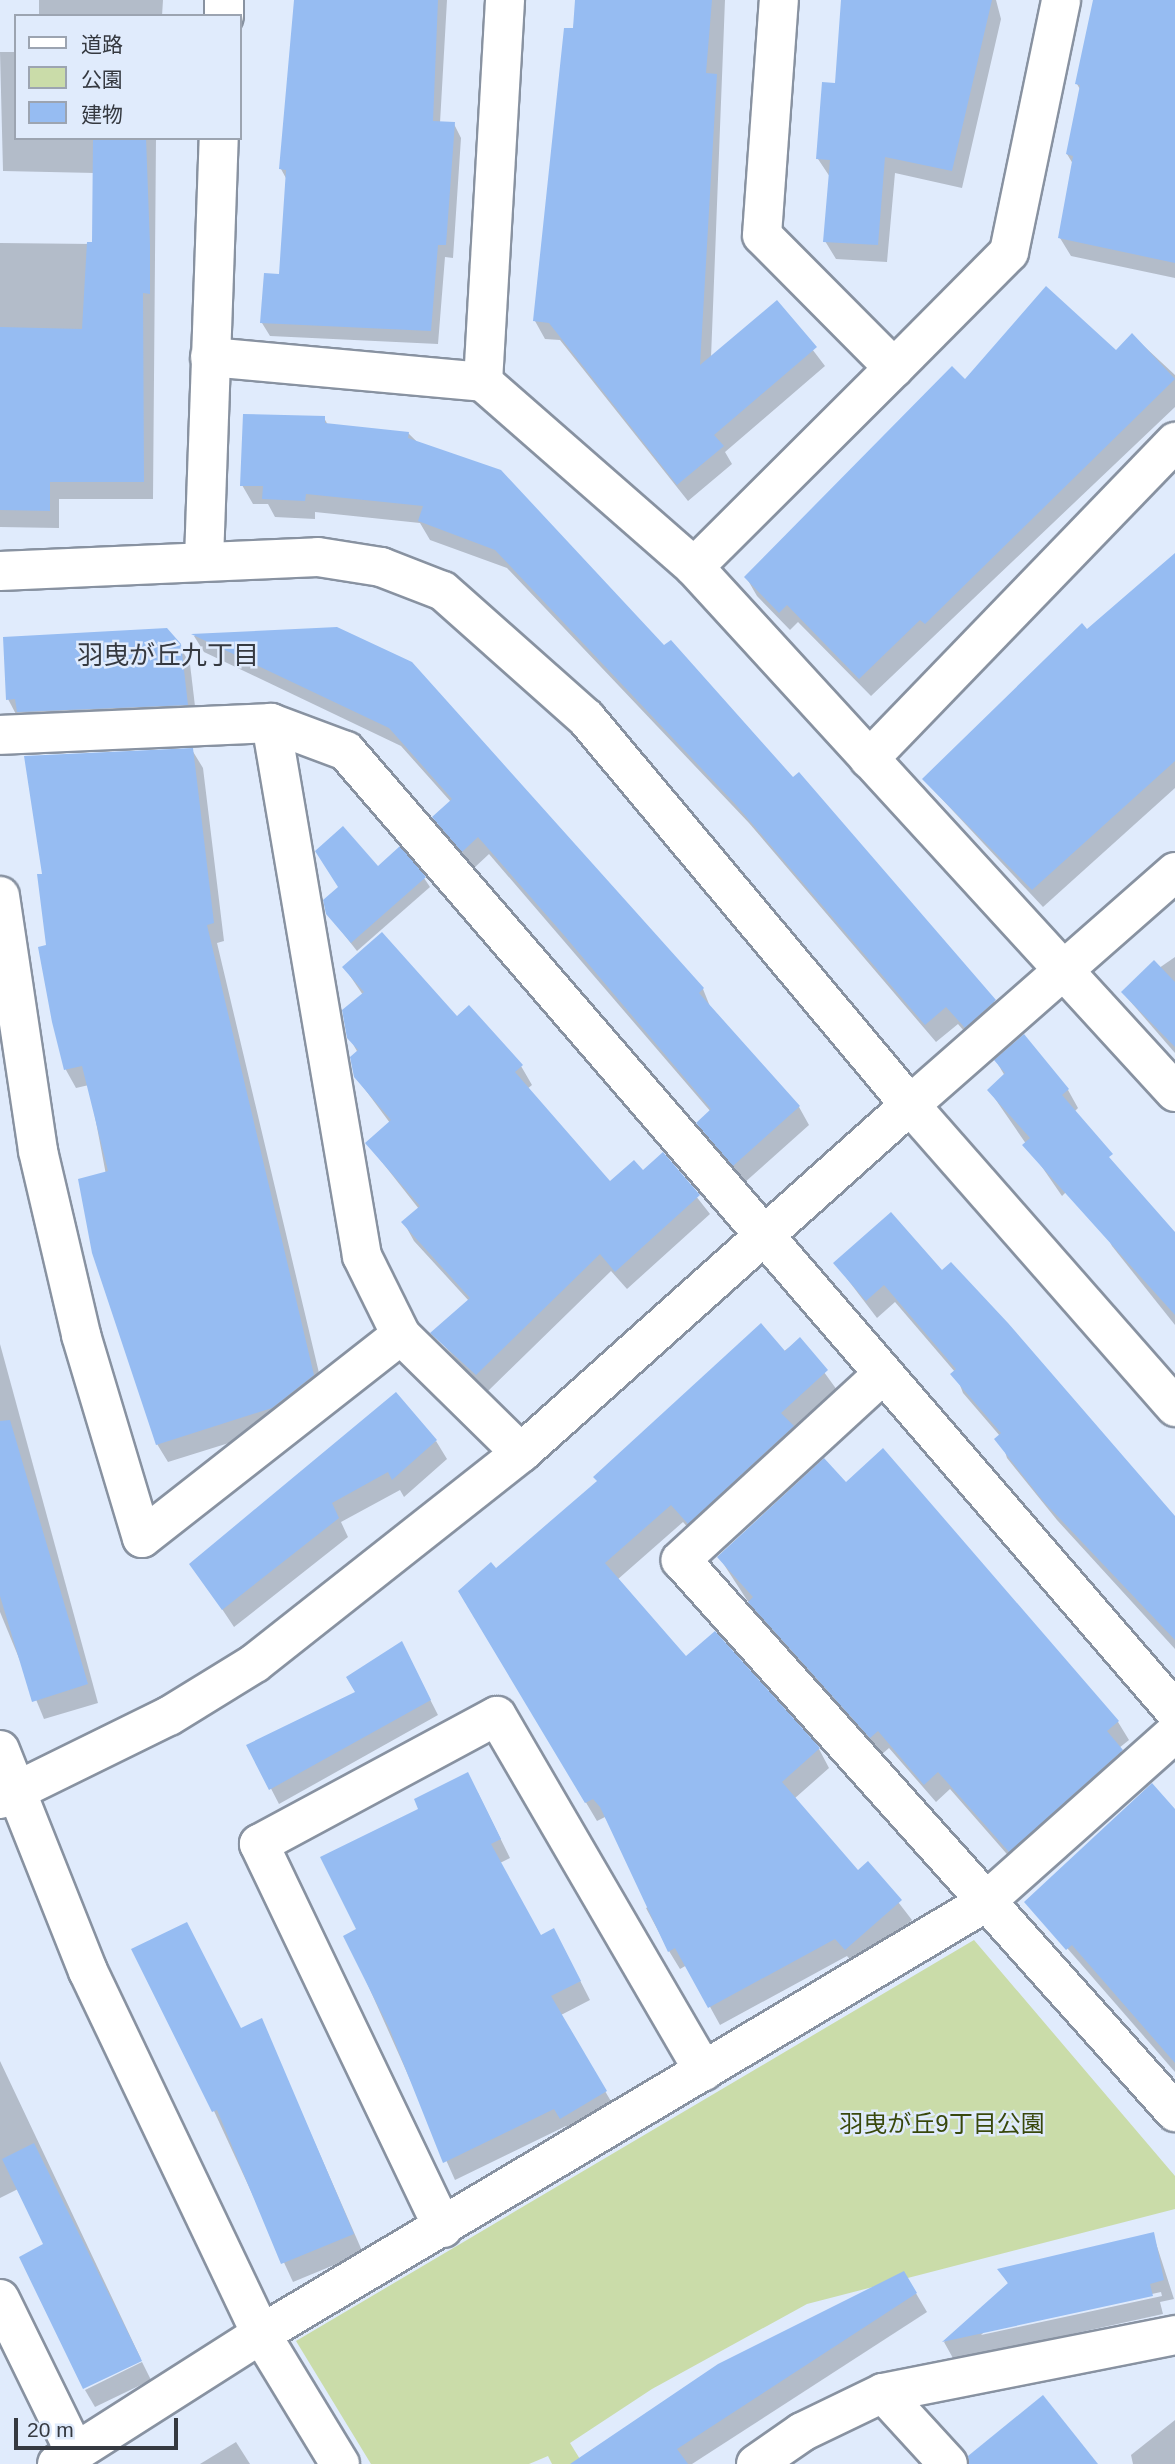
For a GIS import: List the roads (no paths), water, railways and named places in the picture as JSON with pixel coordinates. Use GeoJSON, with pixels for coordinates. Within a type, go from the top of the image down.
{"type":"FeatureCollection","features":[{"type":"Feature","properties":{"kind":"street"},"geometry":{"type":"LineString","coordinates":[[483,382],[505,0]]}},
{"type":"Feature","properties":{"kind":"street"},"geometry":{"type":"LineString","coordinates":[[779,0],[762,234],[894,368]]}},
{"type":"Feature","properties":{"kind":"street"},"geometry":{"type":"LineString","coordinates":[[694,567],[1009,252],[1061,0]]}},
{"type":"Feature","properties":{"kind":"street"},"geometry":{"type":"LineString","coordinates":[[204,560],[219,140]]}},
{"type":"Feature","properties":{"kind":"street"},"geometry":{"type":"LineString","coordinates":[[210,357],[483,382],[694,567],[1175,1092]]}},
{"type":"Feature","properties":{"kind":"street"},"geometry":{"type":"LineString","coordinates":[[869,759],[1175,442]]}},
{"type":"Feature","properties":{"kind":"street"},"geometry":{"type":"LineString","coordinates":[[0,571],[318,557],[381,567],[443,592],[586,718],[910,1105],[1175,1407]]}},
{"type":"Feature","properties":{"kind":"street"},"geometry":{"type":"LineString","coordinates":[[0,735],[271,723],[346,751],[1175,1712]]}},
{"type":"Feature","properties":{"kind":"street"},"geometry":{"type":"LineString","coordinates":[[271,723],[362,1256],[401,1335],[520,1453]]}},
{"type":"Feature","properties":{"kind":"street"},"geometry":{"type":"LineString","coordinates":[[8,1796],[169,1717],[255,1663],[520,1453],[1175,873]]}},
{"type":"Feature","properties":{"kind":"street"},"geometry":{"type":"LineString","coordinates":[[0,896],[38,1152],[81,1335],[142,1538],[401,1335]]}},
{"type":"Feature","properties":{"kind":"street"},"geometry":{"type":"LineString","coordinates":[[883,1374],[681,1560],[983,1904],[1175,2112]]}},
{"type":"Feature","properties":{"kind":"street"},"geometry":{"type":"LineString","coordinates":[[443,2228],[259,1844],[497,1716],[704,2071]]}},
{"type":"Feature","properties":{"kind":"street"},"geometry":{"type":"LineString","coordinates":[[0,2299],[66,2458],[261,2334],[983,1904],[1175,1733]]}},
{"type":"Feature","properties":{"kind":"street"},"geometry":{"type":"LineString","coordinates":[[0,1750],[8,1796],[88,1971],[261,2334],[340,2464]]}},
{"type":"Feature","properties":{"kind":"street"},"geometry":{"type":"LineString","coordinates":[[756,2464],[802,2432],[883,2393],[1175,2335]]}},
{"type":"Feature","properties":{"kind":"street"},"geometry":{"type":"LineString","coordinates":[[883,2393],[948,2464]]}},
{"type":"Feature","properties":{"kind":"district","name":"羽曳が丘九丁目"},"geometry":{"type":"Point","coordinates":[168,656]}},
{"type":"Feature","properties":{"kind":"park label","name":"羽曳が丘9丁目公園"},"geometry":{"type":"Point","coordinates":[942,2124]}}]}
